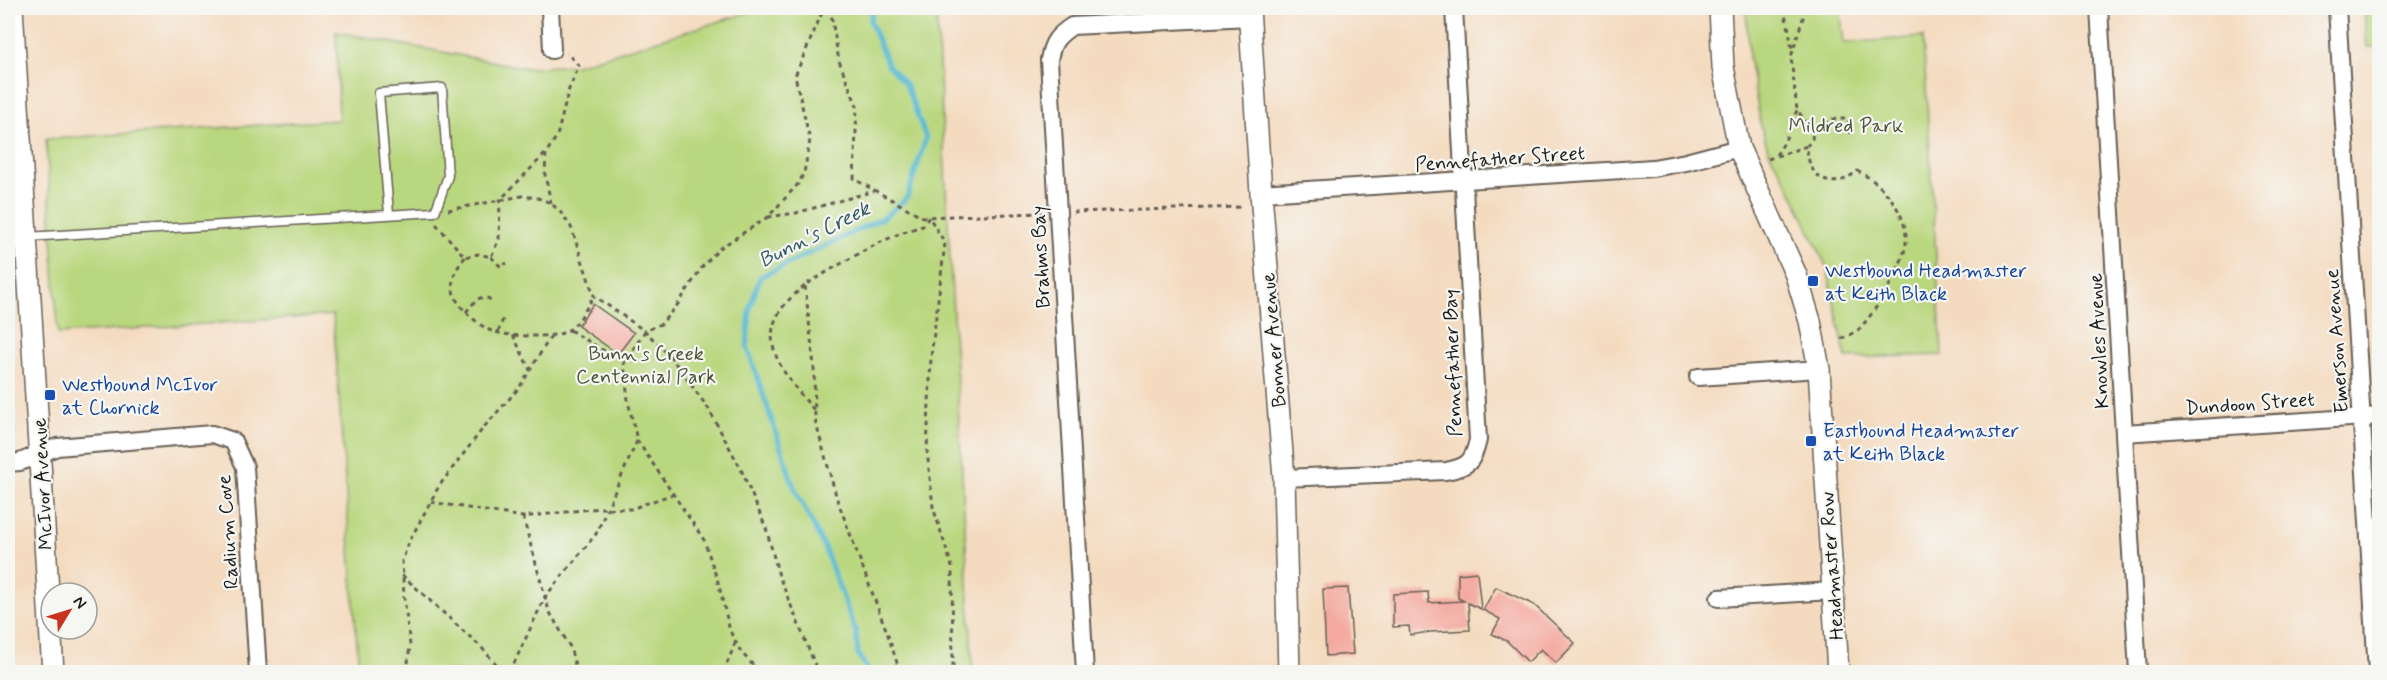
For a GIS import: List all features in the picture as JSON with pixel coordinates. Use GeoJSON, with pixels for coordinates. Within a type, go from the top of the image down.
{"type":"FeatureCollection","features":[{"type":"Feature","properties":{"kind":"street","name":"McIvor Avenue"},"geometry":{"type":"LineString","coordinates":[[12,8],[53,672]]}},
{"type":"Feature","properties":{"kind":"street"},"geometry":{"type":"LineString","coordinates":[[550,8],[552,51]]}},
{"type":"Feature","properties":{"kind":"street","name":"Pennefather Bay"},"geometry":{"type":"LineString","coordinates":[[1284,478],[1446,471],[1463,468],[1474,455],[1478,440],[1454,8]]}},
{"type":"Feature","properties":{"kind":"street","name":"Headmaster Row"},"geometry":{"type":"LineString","coordinates":[[1720,8],[1723,67],[1739,148],[1796,275],[1810,321],[1819,369],[1838,672]]}},
{"type":"Feature","properties":{"kind":"street","name":"Knowles Avenue"},"geometry":{"type":"LineString","coordinates":[[2099,8],[2138,672]]}},
{"type":"Feature","properties":{"kind":"street","name":"Emerson Avenue"},"geometry":{"type":"LineString","coordinates":[[2337,8],[2377,672]]}},
{"type":"Feature","properties":{"kind":"street","name":"Bonner Avenue"},"geometry":{"type":"LineString","coordinates":[[1250,12],[1284,478],[1289,672]]}},
{"type":"Feature","properties":{"kind":"street","name":"Brahms Bay"},"geometry":{"type":"LineString","coordinates":[[1085,672],[1049,60],[1051,45],[1058,35],[1072,26],[1250,12]]}},
{"type":"Feature","properties":{"kind":"street","name":"Pennefather Street"},"geometry":{"type":"LineString","coordinates":[[1262,200],[1653,168],[1739,148]]}},
{"type":"Feature","properties":{"kind":"street"},"geometry":{"type":"LineString","coordinates":[[1698,377],[1819,369]]}},
{"type":"Feature","properties":{"kind":"street","name":"Dundoon Street"},"geometry":{"type":"LineString","coordinates":[[2124,433],[2379,416]]}},
{"type":"Feature","properties":{"kind":"street","name":"Radium Cove"},"geometry":{"type":"LineString","coordinates":[[8,463],[20,462],[61,446],[212,434],[233,441],[245,467],[258,672]]}},
{"type":"Feature","properties":{"kind":"street"},"geometry":{"type":"LineString","coordinates":[[1719,598],[1832,591]]}},
{"type":"Feature","properties":{"kind":"lane"},"geometry":{"type":"LineString","coordinates":[[26,237],[435,212],[448,176],[442,88],[379,93],[389,214]]}},
{"type":"Feature","properties":{"kind":"path"},"geometry":{"type":"LineString","coordinates":[[759,672],[741,652],[730,631],[718,582],[704,540],[638,440],[628,401],[624,363],[645,331],[661,324],[678,304],[702,267],[720,248],[768,217],[784,201],[804,173],[810,140],[795,76],[824,8]]}},
{"type":"Feature","properties":{"kind":"path"},"geometry":{"type":"LineString","coordinates":[[830,8],[839,61],[857,106],[854,179],[923,217],[1262,200]]}},
{"type":"Feature","properties":{"kind":"path"},"geometry":{"type":"LineString","coordinates":[[1775,156],[1784,142],[1797,110],[1792,51],[1783,8]]}},
{"type":"Feature","properties":{"kind":"path"},"geometry":{"type":"LineString","coordinates":[[1792,51],[1806,8]]}},
{"type":"Feature","properties":{"kind":"path"},"geometry":{"type":"LineString","coordinates":[[491,257],[499,239],[500,200],[546,153],[557,136],[568,89],[579,66],[551,32]]}},
{"type":"Feature","properties":{"kind":"path"},"geometry":{"type":"LineString","coordinates":[[1768,159],[1806,146],[1812,139],[1810,127],[1797,110]]}},
{"type":"Feature","properties":{"kind":"path"},"geometry":{"type":"LineString","coordinates":[[1810,127],[1815,124],[1820,128],[1831,119],[1848,119],[1850,135]]}},
{"type":"Feature","properties":{"kind":"path"},"geometry":{"type":"LineString","coordinates":[[1806,146],[1811,169],[1822,180],[1835,184],[1848,179],[1857,171],[1871,177],[1888,196],[1905,225],[1906,243],[1902,263],[1880,300],[1857,330],[1838,340]]}},
{"type":"Feature","properties":{"kind":"path"},"geometry":{"type":"LineString","coordinates":[[546,153],[545,176],[551,203],[571,227],[594,296],[645,331],[670,356],[708,408],[740,467],[766,528],[779,576],[818,672]]}},
{"type":"Feature","properties":{"kind":"path"},"geometry":{"type":"LineString","coordinates":[[768,217],[796,213],[874,191]]}},
{"type":"Feature","properties":{"kind":"path"},"geometry":{"type":"LineString","coordinates":[[465,257],[437,225],[435,212],[522,196],[538,198],[551,203]]}},
{"type":"Feature","properties":{"kind":"path"},"geometry":{"type":"LineString","coordinates":[[815,411],[782,369],[774,350],[772,331],[774,318],[784,303],[805,285],[910,229],[923,226],[929,217]]}},
{"type":"Feature","properties":{"kind":"path"},"geometry":{"type":"LineString","coordinates":[[929,217],[945,243],[931,357],[927,450],[933,507],[952,567],[953,672]]}},
{"type":"Feature","properties":{"kind":"path"},"geometry":{"type":"LineString","coordinates":[[507,263],[501,267],[491,257],[478,254],[465,257],[454,274],[452,285],[457,302],[466,312],[483,326],[498,332],[513,335],[551,336],[570,330],[594,296]]}},
{"type":"Feature","properties":{"kind":"path"},"geometry":{"type":"LineString","coordinates":[[805,285],[814,366],[815,420],[837,500],[900,672]]}},
{"type":"Feature","properties":{"kind":"path"},"geometry":{"type":"LineString","coordinates":[[466,312],[477,299],[484,297],[492,300]]}},
{"type":"Feature","properties":{"kind":"path"},"geometry":{"type":"LineString","coordinates":[[498,332],[503,319]]}},
{"type":"Feature","properties":{"kind":"path"},"geometry":{"type":"LineString","coordinates":[[570,330],[624,363]]}},
{"type":"Feature","properties":{"kind":"path"},"geometry":{"type":"LineString","coordinates":[[513,335],[530,370]]}},
{"type":"Feature","properties":{"kind":"path"},"geometry":{"type":"LineString","coordinates":[[407,672],[410,645],[402,561],[410,540],[439,486],[484,427],[519,388],[551,336]]}},
{"type":"Feature","properties":{"kind":"path"},"geometry":{"type":"LineString","coordinates":[[510,672],[545,597],[596,534],[638,440]]}},
{"type":"Feature","properties":{"kind":"path"},"geometry":{"type":"LineString","coordinates":[[431,502],[523,517],[607,508],[631,509],[673,494]]}},
{"type":"Feature","properties":{"kind":"path"},"geometry":{"type":"LineString","coordinates":[[523,517],[549,611],[570,647],[578,672]]}},
{"type":"Feature","properties":{"kind":"path"},"geometry":{"type":"LineString","coordinates":[[402,575],[474,640],[503,672]]}},
{"type":"Feature","properties":{"kind":"path"},"geometry":{"type":"LineString","coordinates":[[724,672],[736,642]]}},
{"type":"Feature","properties":{"kind":"green space","name":"Bunn's Creek Centennial Park"},"geometry":{"type":"Polygon","coordinates":[[[763,8],[936,8],[973,672],[359,672],[333,315],[58,334],[46,139],[339,120],[336,32],[527,68],[576,65],[763,8]]]}},
{"type":"Feature","properties":{"kind":"green space","name":"Mildred Park"},"geometry":{"type":"Polygon","coordinates":[[[1746,8],[1840,8],[1844,43],[1923,37],[1942,355],[1846,358],[1827,268],[1789,186],[1769,152],[1761,126],[1749,57],[1746,8]]]}},
{"type":"Feature","properties":{"kind":"green space"},"geometry":{"type":"Polygon","coordinates":[[[2364,8],[2379,8],[2379,47],[2367,47],[2364,8]]]}},
{"type":"Feature","properties":{"kind":"green space"},"geometry":{"type":"Polygon","coordinates":[[[8,331],[14,436],[8,436],[8,331]]]}},
{"type":"Feature","properties":{"kind":"building"},"geometry":{"type":"Polygon","coordinates":[[[593,304],[634,333],[618,354],[578,326],[593,304]]]}},
{"type":"Feature","properties":{"kind":"building"},"geometry":{"type":"Polygon","coordinates":[[[1477,572],[1481,609],[1468,603],[1470,630],[1410,635],[1409,626],[1393,627],[1393,594],[1428,592],[1429,603],[1464,601],[1458,598],[1458,574],[1477,572]]]}},
{"type":"Feature","properties":{"kind":"building"},"geometry":{"type":"Polygon","coordinates":[[[1496,587],[1534,605],[1575,643],[1556,663],[1541,649],[1528,662],[1507,641],[1492,634],[1500,619],[1483,610],[1496,587]]]}},
{"type":"Feature","properties":{"kind":"building"},"geometry":{"type":"Polygon","coordinates":[[[1348,588],[1353,654],[1326,656],[1323,589],[1348,588]]]}},
{"type":"Feature","properties":{"kind":"waterway","name":"Bunn's Creek"},"geometry":{"type":"LineString","coordinates":[[869,672],[858,654],[856,632],[824,547],[794,487],[747,346],[750,308],[760,277],[883,218],[907,198],[926,138],[906,85],[888,65],[870,21],[873,8]]}},
{"type":"Feature","properties":{"kind":"place","name":"Westbound Headmaster at Keith Black"},"geometry":{"type":"Point","coordinates":[1813,281]}},
{"type":"Feature","properties":{"kind":"place","name":"Westbound McIvor at Chornick"},"geometry":{"type":"Point","coordinates":[50,395]}},
{"type":"Feature","properties":{"kind":"place","name":"Eastbound Headmaster at Keith Black"},"geometry":{"type":"Point","coordinates":[1811,441]}}]}
